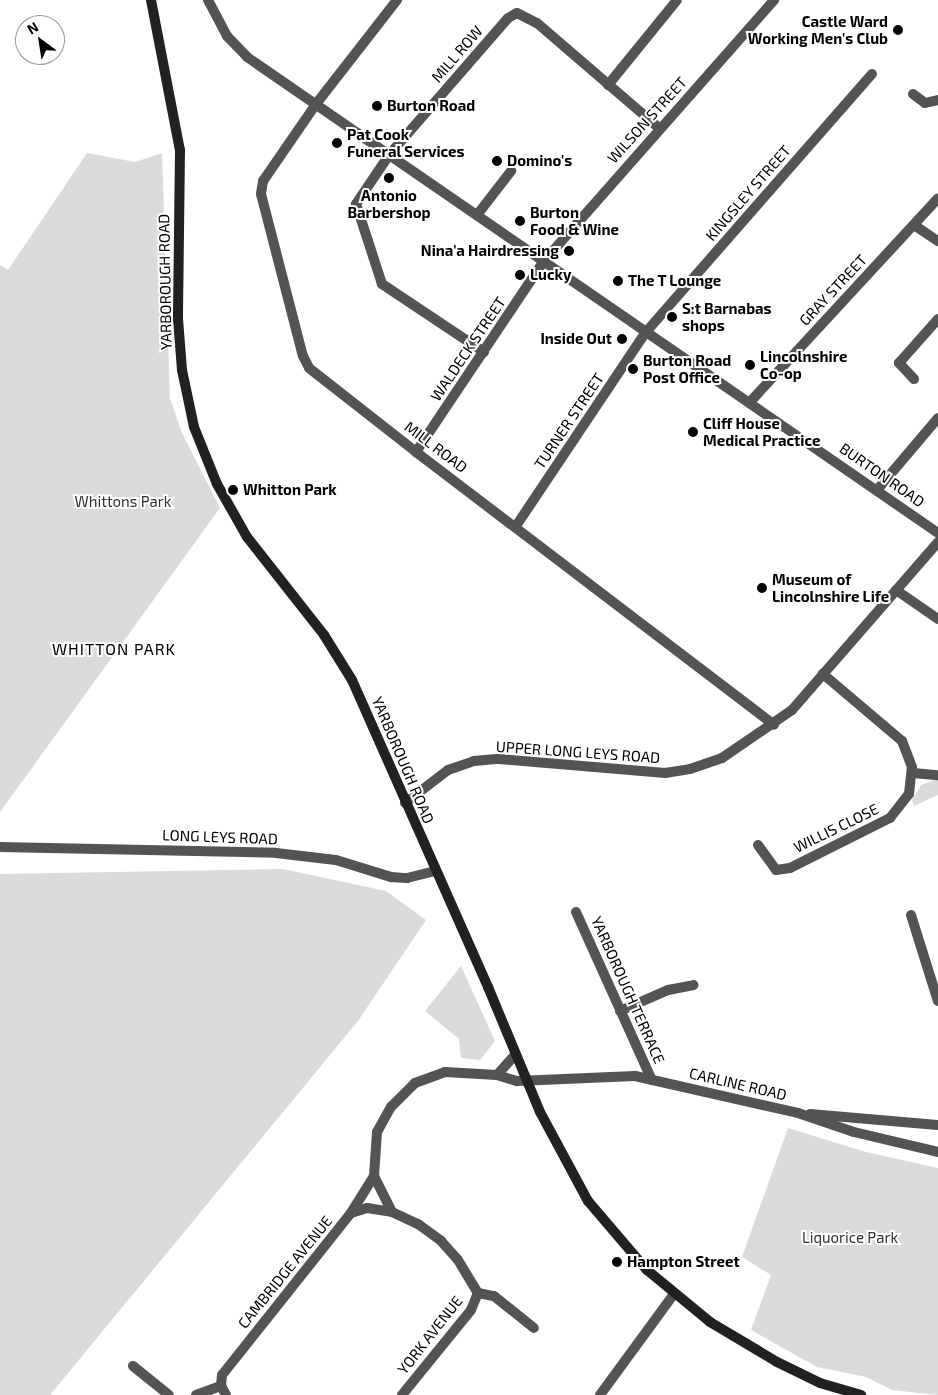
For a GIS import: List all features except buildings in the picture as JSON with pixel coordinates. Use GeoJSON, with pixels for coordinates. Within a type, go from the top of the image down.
{"type":"FeatureCollection","features":[{"type":"Feature","properties":{"kind":"main road","name":"YARBOROUGH ROAD"},"geometry":{"type":"LineString","coordinates":[[153,2],[180,150],[178,320],[182,370],[194,427],[232,513],[324,635],[352,680],[405,804],[488,987],[554,1142],[588,1200],[624,1247],[674,1294],[710,1322],[768,1357],[820,1383],[861,1395]]}},
{"type":"Feature","properties":{"kind":"street","name":"BURTON ROAD"},"geometry":{"type":"LineString","coordinates":[[208,0],[234,45],[247,57],[938,533]]}},
{"type":"Feature","properties":{"kind":"street","name":"MILL ROAD"},"geometry":{"type":"LineString","coordinates":[[397,0],[316,104],[269,169],[261,194],[303,356],[309,368],[774,725]]}},
{"type":"Feature","properties":{"kind":"street"},"geometry":{"type":"LineString","coordinates":[[659,128],[608,85],[677,0]]}},
{"type":"Feature","properties":{"kind":"street","name":"WILSON STREET"},"geometry":{"type":"LineString","coordinates":[[544,261],[659,128],[774,0]]}},
{"type":"Feature","properties":{"kind":"street","name":"MILL ROW"},"geometry":{"type":"LineString","coordinates":[[484,352],[382,284],[356,204],[390,155],[508,18],[517,13],[527,16],[608,85]]}},
{"type":"Feature","properties":{"kind":"street","name":"KINGSLEY STREET"},"geometry":{"type":"LineString","coordinates":[[646,332],[872,74]]}},
{"type":"Feature","properties":{"kind":"street"},"geometry":{"type":"LineString","coordinates":[[913,94],[926,103],[938,100]]}},
{"type":"Feature","properties":{"kind":"street"},"geometry":{"type":"LineString","coordinates":[[477,215],[511,171]]}},
{"type":"Feature","properties":{"kind":"street","name":"GRAY STREET"},"geometry":{"type":"LineString","coordinates":[[750,402],[938,198]]}},
{"type":"Feature","properties":{"kind":"street"},"geometry":{"type":"LineString","coordinates":[[914,225],[938,241]]}},
{"type":"Feature","properties":{"kind":"street","name":"WALDECK STREET"},"geometry":{"type":"LineString","coordinates":[[416,452],[544,261]]}},
{"type":"Feature","properties":{"kind":"street"},"geometry":{"type":"LineString","coordinates":[[914,379],[899,363],[938,319]]}},
{"type":"Feature","properties":{"kind":"street","name":"TURNER STREET"},"geometry":{"type":"LineString","coordinates":[[516,526],[646,332]]}},
{"type":"Feature","properties":{"kind":"street"},"geometry":{"type":"LineString","coordinates":[[877,490],[938,418]]}},
{"type":"Feature","properties":{"kind":"street","name":"UPPER LONG LEYS ROAD"},"geometry":{"type":"LineString","coordinates":[[405,804],[448,770],[464,763],[499,759],[665,773],[718,760],[774,725],[792,710],[938,542]]}},
{"type":"Feature","properties":{"kind":"street"},"geometry":{"type":"LineString","coordinates":[[896,590],[938,619]]}},
{"type":"Feature","properties":{"kind":"street","name":"WILLIS CLOSE"},"geometry":{"type":"LineString","coordinates":[[758,845],[776,870],[790,868],[890,818],[906,801],[913,773],[909,752],[898,736],[823,674]]}},
{"type":"Feature","properties":{"kind":"street"},"geometry":{"type":"LineString","coordinates":[[913,773],[938,775]]}},
{"type":"Feature","properties":{"kind":"street","name":"LONG LEYS ROAD"},"geometry":{"type":"LineString","coordinates":[[0,847],[276,853],[336,860],[391,877],[407,878],[435,871]]}},
{"type":"Feature","properties":{"kind":"street","name":"YARBOROUGH TERRACE"},"geometry":{"type":"LineString","coordinates":[[576,912],[652,1080]]}},
{"type":"Feature","properties":{"kind":"street"},"geometry":{"type":"LineString","coordinates":[[910,915],[938,1001]]}},
{"type":"Feature","properties":{"kind":"street"},"geometry":{"type":"LineString","coordinates":[[620,1011],[668,990],[694,985]]}},
{"type":"Feature","properties":{"kind":"street"},"geometry":{"type":"LineString","coordinates":[[497,1075],[515,1054]]}},
{"type":"Feature","properties":{"kind":"street","name":"CARLINE ROAD"},"geometry":{"type":"LineString","coordinates":[[374,1176],[377,1132],[381,1121],[391,1106],[415,1083],[445,1072],[497,1075],[517,1081],[635,1076],[798,1113],[854,1132],[938,1152]]}},
{"type":"Feature","properties":{"kind":"street"},"geometry":{"type":"LineString","coordinates":[[798,1113],[938,1124]]}},
{"type":"Feature","properties":{"kind":"street"},"geometry":{"type":"LineString","coordinates":[[374,1176],[392,1212]]}},
{"type":"Feature","properties":{"kind":"street","name":"CAMBRIDGE AVENUE"},"geometry":{"type":"LineString","coordinates":[[224,1391],[222,1375],[352,1213],[374,1176]]}},
{"type":"Feature","properties":{"kind":"street"},"geometry":{"type":"LineString","coordinates":[[352,1213],[367,1208],[392,1212],[418,1224],[441,1241],[458,1260],[478,1293],[494,1296],[534,1328]]}},
{"type":"Feature","properties":{"kind":"street","name":"YORK AVENUE"},"geometry":{"type":"LineString","coordinates":[[402,1395],[472,1310],[478,1293]]}},
{"type":"Feature","properties":{"kind":"street"},"geometry":{"type":"LineString","coordinates":[[600,1395],[674,1294]]}},
{"type":"Feature","properties":{"kind":"street"},"geometry":{"type":"LineString","coordinates":[[133,1366],[169,1395]]}},
{"type":"Feature","properties":{"kind":"street"},"geometry":{"type":"LineString","coordinates":[[196,1395],[224,1391]]}},
{"type":"Feature","properties":{"kind":"green space","name":"Whittons Park"},"geometry":{"type":"Polygon","coordinates":[[[87,153],[135,162],[162,153],[170,398],[182,433],[220,508],[0,812],[0,265],[8,270],[87,153]]]}},
{"type":"Feature","properties":{"kind":"green space"},"geometry":{"type":"Polygon","coordinates":[[[938,779],[938,795],[914,806],[912,800],[921,785],[938,779]]]}},
{"type":"Feature","properties":{"kind":"green space"},"geometry":{"type":"Polygon","coordinates":[[[283,869],[386,891],[426,920],[358,1021],[50,1395],[0,1395],[0,874],[283,869]]]}},
{"type":"Feature","properties":{"kind":"green space"},"geometry":{"type":"Polygon","coordinates":[[[461,966],[495,1041],[480,1060],[461,1058],[459,1039],[425,1011],[461,966]]]}},
{"type":"Feature","properties":{"kind":"green space","name":"Liquorice Park"},"geometry":{"type":"Polygon","coordinates":[[[788,1128],[866,1152],[938,1168],[938,1395],[892,1390],[866,1377],[817,1367],[751,1330],[771,1275],[742,1257],[788,1128]]]}},
{"type":"Feature","properties":{"kind":"place","name":"Castle Ward Working Men's Club"},"geometry":{"type":"Point","coordinates":[898,30]}},
{"type":"Feature","properties":{"kind":"place","name":"Burton Road"},"geometry":{"type":"Point","coordinates":[377,106]}},
{"type":"Feature","properties":{"kind":"place","name":"Pat Cook Funeral Services"},"geometry":{"type":"Point","coordinates":[337,143]}},
{"type":"Feature","properties":{"kind":"place","name":"Domino's"},"geometry":{"type":"Point","coordinates":[497,161]}},
{"type":"Feature","properties":{"kind":"place","name":"Antonio Barbershop"},"geometry":{"type":"Point","coordinates":[389,178]}},
{"type":"Feature","properties":{"kind":"place","name":"Burton Food & Wine"},"geometry":{"type":"Point","coordinates":[520,221]}},
{"type":"Feature","properties":{"kind":"place","name":"Nina'a Hairdressing"},"geometry":{"type":"Point","coordinates":[569,251]}},
{"type":"Feature","properties":{"kind":"place","name":"Lucky"},"geometry":{"type":"Point","coordinates":[520,275]}},
{"type":"Feature","properties":{"kind":"place","name":"The T Lounge"},"geometry":{"type":"Point","coordinates":[618,281]}},
{"type":"Feature","properties":{"kind":"place","name":"S:t Barnabas shops"},"geometry":{"type":"Point","coordinates":[672,317]}},
{"type":"Feature","properties":{"kind":"place","name":"Inside Out"},"geometry":{"type":"Point","coordinates":[622,339]}},
{"type":"Feature","properties":{"kind":"place","name":"Lincolnshire Co-op"},"geometry":{"type":"Point","coordinates":[750,365]}},
{"type":"Feature","properties":{"kind":"place","name":"Burton Road Post Office"},"geometry":{"type":"Point","coordinates":[633,369]}},
{"type":"Feature","properties":{"kind":"place","name":"Cliff House Medical Practice"},"geometry":{"type":"Point","coordinates":[693,432]}},
{"type":"Feature","properties":{"kind":"place","name":"Whitton Park"},"geometry":{"type":"Point","coordinates":[233,490]}},
{"type":"Feature","properties":{"kind":"place","name":"Museum of Lincolnshire Life"},"geometry":{"type":"Point","coordinates":[762,588]}},
{"type":"Feature","properties":{"kind":"place","name":"Hampton Street"},"geometry":{"type":"Point","coordinates":[617,1262]}},
{"type":"Feature","properties":{"kind":"district","name":"WHITTON PARK"},"geometry":{"type":"Point","coordinates":[114,649]}}]}
